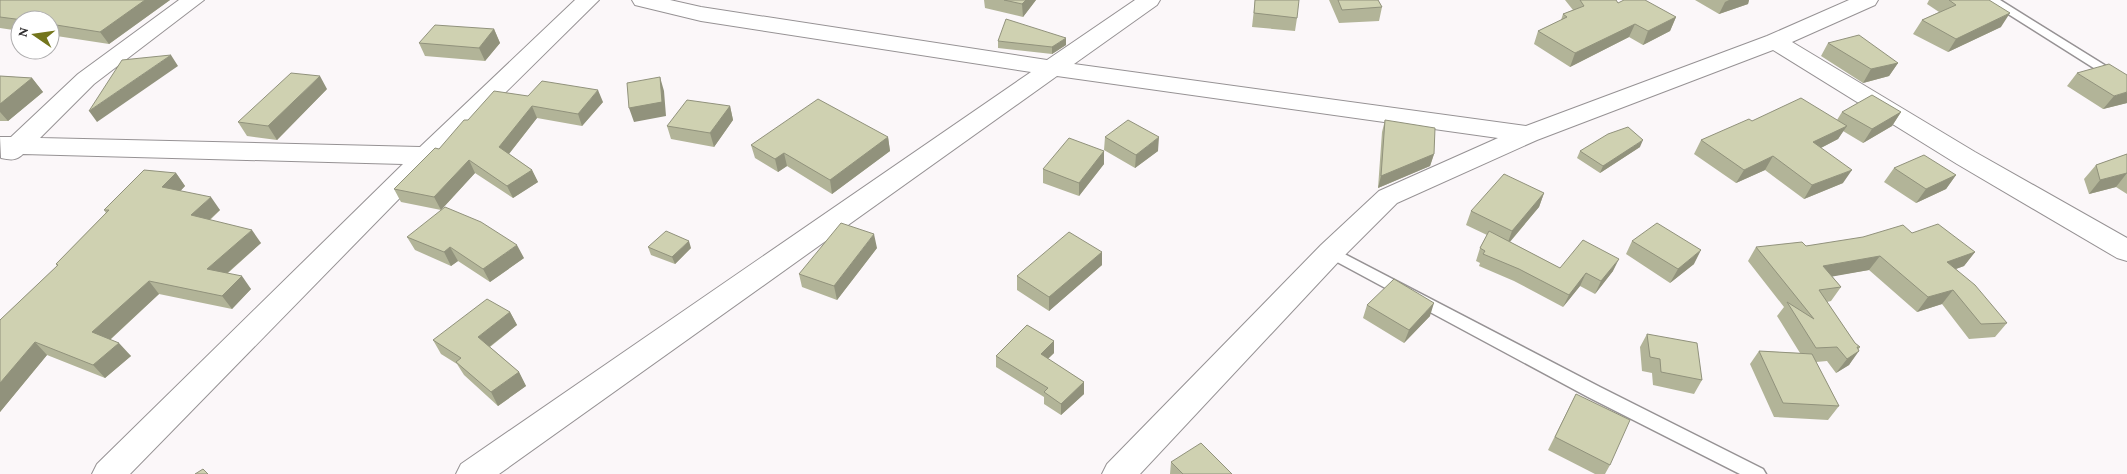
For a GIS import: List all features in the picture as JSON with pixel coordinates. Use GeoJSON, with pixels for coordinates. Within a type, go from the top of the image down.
{"type":"FeatureCollection","features":[{"type":"Feature","properties":{"kind":"street"},"geometry":{"type":"LineString","coordinates":[[6,150],[86,79],[192,0]]}},
{"type":"Feature","properties":{"kind":"street"},"geometry":{"type":"LineString","coordinates":[[109,474],[426,156],[588,0]]}},
{"type":"Feature","properties":{"kind":"street"},"geometry":{"type":"LineString","coordinates":[[643,0],[701,14],[1054,68],[1528,134]]}},
{"type":"Feature","properties":{"kind":"street"},"geometry":{"type":"LineString","coordinates":[[473,474],[1149,0]]}},
{"type":"Feature","properties":{"kind":"street"},"geometry":{"type":"LineString","coordinates":[[1119,474],[1331,252],[1388,197],[1528,134],[1775,41],[1868,0]]}},
{"type":"Feature","properties":{"kind":"street"},"geometry":{"type":"LineString","coordinates":[[1775,41],[1966,158],[2127,251]]}},
{"type":"Feature","properties":{"kind":"street"},"geometry":{"type":"LineString","coordinates":[[6,150],[426,156]]}},
{"type":"Feature","properties":{"kind":"lane"},"geometry":{"type":"LineString","coordinates":[[1992,0],[2127,85]]}},
{"type":"Feature","properties":{"kind":"lane"},"geometry":{"type":"LineString","coordinates":[[1331,252],[1594,392],[1758,474]]}},
{"type":"Feature","properties":{"kind":"building"},"geometry":{"type":"Polygon","coordinates":[[[0,0],[145,0],[100,32],[60,26],[60,10],[10,10],[10,18],[0,17],[0,0]]]}},
{"type":"Feature","properties":{"kind":"building"},"geometry":{"type":"Polygon","coordinates":[[[1004,0],[1026,0],[1022,4],[1004,0]]]}},
{"type":"Feature","properties":{"kind":"building"},"geometry":{"type":"Polygon","coordinates":[[[1255,0],[1299,0],[1297,18],[1254,13],[1255,0]]]}},
{"type":"Feature","properties":{"kind":"building"},"geometry":{"type":"Polygon","coordinates":[[[1338,0],[1378,0],[1382,7],[1342,10],[1338,0]]]}},
{"type":"Feature","properties":{"kind":"building"},"geometry":{"type":"Polygon","coordinates":[[[1580,0],[1616,0],[1618,3],[1624,0],[1645,0],[1676,17],[1648,31],[1635,24],[1575,53],[1538,31],[1567,17],[1563,14],[1584,6],[1580,0]]]}},
{"type":"Feature","properties":{"kind":"building"},"geometry":{"type":"Polygon","coordinates":[[[1949,0],[1989,0],[2010,13],[1956,39],[1922,20],[1956,5],[1949,0]]]}},
{"type":"Feature","properties":{"kind":"building"},"geometry":{"type":"Polygon","coordinates":[[[1006,19],[1066,38],[1052,47],[998,41],[1006,19]]]}},
{"type":"Feature","properties":{"kind":"building"},"geometry":{"type":"Polygon","coordinates":[[[435,25],[494,29],[479,48],[419,43],[435,25]]]}},
{"type":"Feature","properties":{"kind":"building"},"geometry":{"type":"Polygon","coordinates":[[[1859,35],[1898,63],[1871,69],[1828,43],[1859,35]]]}},
{"type":"Feature","properties":{"kind":"building"},"geometry":{"type":"Polygon","coordinates":[[[171,55],[89,111],[122,60],[171,55]]]}},
{"type":"Feature","properties":{"kind":"building"},"geometry":{"type":"Polygon","coordinates":[[[2109,64],[2127,75],[2127,92],[2114,96],[2077,73],[2109,64]]]}},
{"type":"Feature","properties":{"kind":"building"},"geometry":{"type":"Polygon","coordinates":[[[291,73],[320,76],[268,126],[238,122],[291,73]]]}},
{"type":"Feature","properties":{"kind":"building"},"geometry":{"type":"Polygon","coordinates":[[[0,76],[32,78],[0,104],[0,76]]]}},
{"type":"Feature","properties":{"kind":"building"},"geometry":{"type":"Polygon","coordinates":[[[660,77],[662,102],[629,108],[627,83],[660,77]]]}},
{"type":"Feature","properties":{"kind":"building"},"geometry":{"type":"Polygon","coordinates":[[[542,81],[598,90],[578,114],[532,106],[499,147],[532,170],[507,186],[469,160],[434,197],[394,189],[435,148],[439,149],[464,120],[468,120],[494,91],[528,96],[542,81]]]}},
{"type":"Feature","properties":{"kind":"building"},"geometry":{"type":"Polygon","coordinates":[[[1872,95],[1901,112],[1872,129],[1842,112],[1872,95]]]}},
{"type":"Feature","properties":{"kind":"building"},"geometry":{"type":"Polygon","coordinates":[[[1801,98],[1847,126],[1813,142],[1852,170],[1812,185],[1773,156],[1744,170],[1701,140],[1749,119],[1752,121],[1801,98]]]}},
{"type":"Feature","properties":{"kind":"building"},"geometry":{"type":"Polygon","coordinates":[[[818,99],[888,137],[830,180],[784,153],[775,159],[751,145],[818,99]]]}},
{"type":"Feature","properties":{"kind":"building"},"geometry":{"type":"Polygon","coordinates":[[[687,100],[730,106],[710,133],[667,126],[687,100]]]}},
{"type":"Feature","properties":{"kind":"building"},"geometry":{"type":"Polygon","coordinates":[[[1128,120],[1159,137],[1136,155],[1105,137],[1128,120]]]}},
{"type":"Feature","properties":{"kind":"building"},"geometry":{"type":"Polygon","coordinates":[[[1385,120],[1435,128],[1434,154],[1381,176],[1385,120]]]}},
{"type":"Feature","properties":{"kind":"building"},"geometry":{"type":"Polygon","coordinates":[[[1628,127],[1643,140],[1603,166],[1580,151],[1608,134],[1628,127]]]}},
{"type":"Feature","properties":{"kind":"building"},"geometry":{"type":"Polygon","coordinates":[[[1069,138],[1104,151],[1079,183],[1043,169],[1069,138]]]}},
{"type":"Feature","properties":{"kind":"building"},"geometry":{"type":"Polygon","coordinates":[[[2127,154],[2127,173],[2100,180],[2096,165],[2127,154]]]}},
{"type":"Feature","properties":{"kind":"building"},"geometry":{"type":"Polygon","coordinates":[[[1924,155],[1956,175],[1926,189],[1894,168],[1924,155]]]}},
{"type":"Feature","properties":{"kind":"building"},"geometry":{"type":"Polygon","coordinates":[[[144,170],[176,173],[162,187],[211,197],[191,215],[252,230],[207,269],[242,276],[222,296],[149,281],[92,332],[119,343],[93,365],[35,342],[0,383],[0,320],[58,265],[56,264],[109,210],[104,210],[144,170]]]}},
{"type":"Feature","properties":{"kind":"building"},"geometry":{"type":"Polygon","coordinates":[[[1504,174],[1544,193],[1512,231],[1471,211],[1504,174]]]}},
{"type":"Feature","properties":{"kind":"building"},"geometry":{"type":"Polygon","coordinates":[[[445,207],[481,222],[517,245],[483,269],[450,247],[444,252],[407,237],[445,207]]]}},
{"type":"Feature","properties":{"kind":"building"},"geometry":{"type":"Polygon","coordinates":[[[841,223],[874,234],[834,286],[799,274],[841,223]]]}},
{"type":"Feature","properties":{"kind":"building"},"geometry":{"type":"Polygon","coordinates":[[[1657,223],[1701,250],[1678,269],[1632,241],[1657,223]]]}},
{"type":"Feature","properties":{"kind":"building"},"geometry":{"type":"Polygon","coordinates":[[[1938,224],[1975,252],[1947,262],[1975,285],[2007,323],[1981,324],[1953,290],[1928,297],[1880,256],[1823,266],[1841,287],[1819,290],[1855,343],[1860,347],[1857,347],[1859,351],[1847,359],[1837,347],[1816,348],[1787,302],[1814,319],[1756,247],[1802,242],[1806,246],[1863,237],[1903,225],[1912,233],[1938,224]]]}},
{"type":"Feature","properties":{"kind":"building"},"geometry":{"type":"Polygon","coordinates":[[[666,231],[689,241],[672,257],[648,247],[666,231]]]}},
{"type":"Feature","properties":{"kind":"building"},"geometry":{"type":"Polygon","coordinates":[[[1489,231],[1560,268],[1583,240],[1619,259],[1601,281],[1586,273],[1569,295],[1519,269],[1483,254],[1485,251],[1480,248],[1489,231]]]}},
{"type":"Feature","properties":{"kind":"building"},"geometry":{"type":"Polygon","coordinates":[[[1069,232],[1102,252],[1049,297],[1017,276],[1069,232]]]}},
{"type":"Feature","properties":{"kind":"building"},"geometry":{"type":"Polygon","coordinates":[[[1394,279],[1434,303],[1409,330],[1367,305],[1394,279]]]}},
{"type":"Feature","properties":{"kind":"building"},"geometry":{"type":"Polygon","coordinates":[[[487,299],[510,312],[478,337],[519,372],[491,392],[456,362],[461,358],[433,340],[487,299]]]}},
{"type":"Feature","properties":{"kind":"building"},"geometry":{"type":"Polygon","coordinates":[[[1027,325],[1054,341],[1041,354],[1084,382],[1061,404],[1044,392],[1048,388],[996,356],[1027,325]]]}},
{"type":"Feature","properties":{"kind":"building"},"geometry":{"type":"Polygon","coordinates":[[[1647,334],[1697,343],[1702,380],[1661,372],[1660,359],[1650,357],[1647,334]]]}},
{"type":"Feature","properties":{"kind":"building"},"geometry":{"type":"Polygon","coordinates":[[[1759,351],[1812,354],[1839,406],[1783,403],[1759,351]]]}},
{"type":"Feature","properties":{"kind":"building"},"geometry":{"type":"Polygon","coordinates":[[[1576,394],[1630,420],[1610,465],[1555,437],[1576,394]]]}},
{"type":"Feature","properties":{"kind":"building"},"geometry":{"type":"Polygon","coordinates":[[[1201,443],[1232,474],[1183,474],[1171,462],[1201,443]]]}},
{"type":"Feature","properties":{"kind":"building"},"geometry":{"type":"Polygon","coordinates":[[[203,469],[208,474],[195,474],[203,469]]]}}]}
